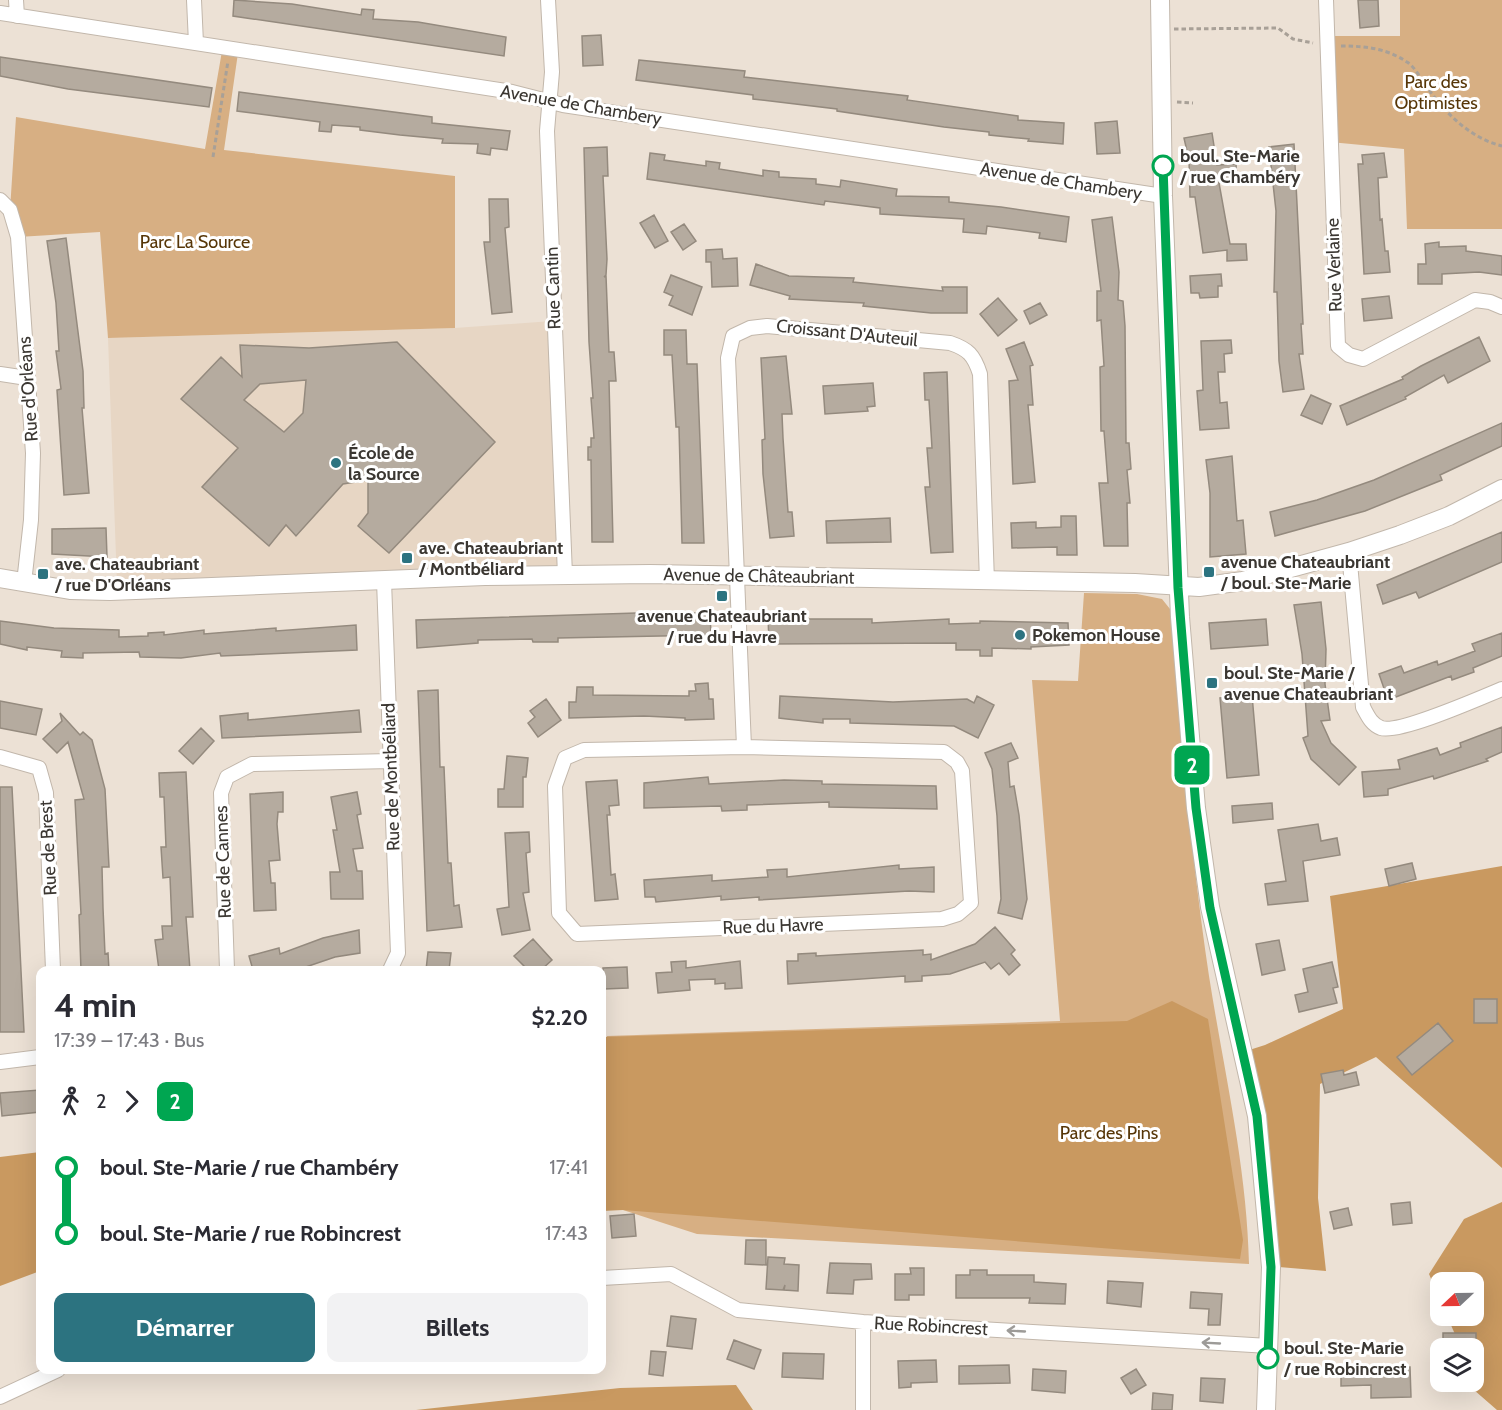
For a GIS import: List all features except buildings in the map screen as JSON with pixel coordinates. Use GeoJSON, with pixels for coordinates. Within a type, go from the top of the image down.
{"type":"FeatureCollection","features":[{"type":"Feature","properties":{"kind":"street"},"geometry":{"type":"LineString","coordinates":[[16,0],[16,16]]}},
{"type":"Feature","properties":{"kind":"street"},"geometry":{"type":"LineString","coordinates":[[194,0],[196,43]]}},
{"type":"Feature","properties":{"kind":"street","name":"Rue Cantin"},"geometry":{"type":"LineString","coordinates":[[548,0],[550,102],[548,131],[566,575]]}},
{"type":"Feature","properties":{"kind":"street"},"geometry":{"type":"LineString","coordinates":[[1160,0],[1163,196],[1178,588],[1196,808],[1210,908],[1257,1116],[1271,1267],[1266,1410]]}},
{"type":"Feature","properties":{"kind":"street","name":"Rue Verlaine"},"geometry":{"type":"LineString","coordinates":[[1326,0],[1338,346],[1349,355],[1363,359],[1475,300],[1490,302],[1502,307]]}},
{"type":"Feature","properties":{"kind":"street","name":"Avenue de Chambery"},"geometry":{"type":"LineString","coordinates":[[0,13],[512,92],[550,102],[1163,196]]}},
{"type":"Feature","properties":{"kind":"street","name":"Rue d'Orléans"},"geometry":{"type":"LineString","coordinates":[[0,200],[10,210],[18,237],[33,453],[32,520],[24,583]]}},
{"type":"Feature","properties":{"kind":"street","name":"Croissant D'Auteuil"},"geometry":{"type":"LineString","coordinates":[[738,576],[728,358],[734,336],[750,328],[767,326],[950,343],[967,349],[975,360],[980,374],[987,582]]}},
{"type":"Feature","properties":{"kind":"street"},"geometry":{"type":"LineString","coordinates":[[0,374],[27,378]]}},
{"type":"Feature","properties":{"kind":"street","name":"Avenue de Châteaubriant"},"geometry":{"type":"LineString","coordinates":[[0,578],[70,590],[110,591],[566,575],[1126,583],[1178,588],[1214,586],[1243,581],[1349,552],[1449,516],[1502,489]]}},
{"type":"Feature","properties":{"kind":"street"},"geometry":{"type":"LineString","coordinates":[[1349,552],[1363,707],[1372,724],[1383,729],[1409,725],[1502,689]]}},
{"type":"Feature","properties":{"kind":"street"},"geometry":{"type":"LineString","coordinates":[[738,576],[744,747]]}},
{"type":"Feature","properties":{"kind":"street","name":"Rue de Montbéliard"},"geometry":{"type":"LineString","coordinates":[[384,581],[398,953],[392,966]]}},
{"type":"Feature","properties":{"kind":"street","name":"Rue du Havre"},"geometry":{"type":"LineString","coordinates":[[744,747],[944,753],[957,762],[962,771],[971,903],[958,914],[942,919],[577,934],[560,913],[555,786],[565,758],[584,750],[744,747]]}},
{"type":"Feature","properties":{"kind":"street","name":"Rue de Brest"},"geometry":{"type":"LineString","coordinates":[[0,757],[39,768],[46,793],[53,966]]}},
{"type":"Feature","properties":{"kind":"street","name":"Rue de Cannes"},"geometry":{"type":"LineString","coordinates":[[227,966],[221,793],[227,777],[252,764],[391,761]]}},
{"type":"Feature","properties":{"kind":"street"},"geometry":{"type":"LineString","coordinates":[[0,1062],[36,1058]]}},
{"type":"Feature","properties":{"kind":"street","name":"Rue Robincrest"},"geometry":{"type":"LineString","coordinates":[[606,1278],[671,1274],[738,1310],[863,1322],[1269,1346]]}},
{"type":"Feature","properties":{"kind":"street"},"geometry":{"type":"LineString","coordinates":[[863,1322],[863,1410]]}},
{"type":"Feature","properties":{"kind":"street"},"geometry":{"type":"LineString","coordinates":[[0,1396],[49,1374]]}},
{"type":"Feature","properties":{"kind":"path"},"geometry":{"type":"LineString","coordinates":[[1161,30],[1278,28],[1293,39],[1326,45],[1368,46],[1386,50],[1409,63],[1439,105],[1458,122],[1486,141],[1502,146]]}},
{"type":"Feature","properties":{"kind":"path"},"geometry":{"type":"LineString","coordinates":[[213,157],[230,50]]}},
{"type":"Feature","properties":{"kind":"shaded area","name":"École de la Source"},"geometry":{"type":"Polygon","coordinates":[[[552,321],[565,575],[117,584],[108,338],[455,328],[552,321]]]}},
{"type":"Feature","properties":{"kind":"green space","name":"Parc des Optimistes"},"geometry":{"type":"Polygon","coordinates":[[[1400,0],[1502,0],[1502,229],[1407,229],[1404,149],[1330,142],[1326,36],[1400,36],[1400,0]]]}},
{"type":"Feature","properties":{"kind":"green space","name":"Parc La Source"},"geometry":{"type":"Polygon","coordinates":[[[222,51],[238,53],[224,150],[455,176],[455,328],[108,338],[100,232],[18,237],[10,210],[16,117],[205,149],[222,51]]]}},
{"type":"Feature","properties":{"kind":"green space","name":"Parc des Pins"},"geometry":{"type":"Polygon","coordinates":[[[1084,593],[1137,594],[1162,599],[1174,614],[1183,751],[1197,886],[1209,976],[1244,1192],[1249,1264],[697,1234],[623,1210],[607,1036],[1060,1021],[1032,680],[1078,681],[1084,593]]]}},
{"type":"Feature","properties":{"kind":"green space"},"geometry":{"type":"Polygon","coordinates":[[[1502,866],[1502,1168],[1376,1057],[1320,1084],[1318,1198],[1326,1271],[1279,1267],[1243,1052],[1265,1045],[1343,1009],[1330,896],[1502,866]]]}},
{"type":"Feature","properties":{"kind":"green space","name":"Parc des Pins"},"geometry":{"type":"Polygon","coordinates":[[[1172,1001],[1208,1019],[1243,1240],[1240,1259],[623,1210],[606,1211],[606,1037],[1127,1021],[1172,1001]]]}},
{"type":"Feature","properties":{"kind":"green space"},"geometry":{"type":"Polygon","coordinates":[[[36,1152],[36,1272],[0,1286],[0,1157],[36,1152]]]}},
{"type":"Feature","properties":{"kind":"green space"},"geometry":{"type":"Polygon","coordinates":[[[1502,1202],[1502,1410],[1497,1410],[1476,1392],[1484,1392],[1484,1338],[1457,1338],[1451,1326],[1484,1326],[1484,1272],[1430,1272],[1464,1219],[1502,1202]]]}},
{"type":"Feature","properties":{"kind":"green space"},"geometry":{"type":"Polygon","coordinates":[[[736,1385],[753,1410],[416,1410],[620,1388],[736,1385]]]}},
{"type":"Feature","properties":{"kind":"bus line","name":"2"},"geometry":{"type":"LineString","coordinates":[[1163,166],[1178,588],[1196,808],[1210,908],[1257,1116],[1271,1267],[1268,1358]]}},
{"type":"Feature","properties":{"kind":"place","name":"boul. Ste-Marie / rue Chambéry"},"geometry":{"type":"Point","coordinates":[1163,166]}},
{"type":"Feature","properties":{"kind":"place","name":"École de la Source"},"geometry":{"type":"Point","coordinates":[336,463]}},
{"type":"Feature","properties":{"kind":"place","name":"ave. Chateaubriant / Montbéliard"},"geometry":{"type":"Point","coordinates":[407,558]}},
{"type":"Feature","properties":{"kind":"place","name":"avenue Chateaubriant / boul. Ste-Marie"},"geometry":{"type":"Point","coordinates":[1209,572]}},
{"type":"Feature","properties":{"kind":"place","name":"ave. Chateaubriant / rue D'Orléans"},"geometry":{"type":"Point","coordinates":[43,574]}},
{"type":"Feature","properties":{"kind":"place","name":"avenue Chateaubriant / rue du Havre"},"geometry":{"type":"Point","coordinates":[722,596]}},
{"type":"Feature","properties":{"kind":"place","name":"Pokemon House"},"geometry":{"type":"Point","coordinates":[1020,635]}},
{"type":"Feature","properties":{"kind":"place","name":"boul. Ste-Marie / avenue Chateaubriant"},"geometry":{"type":"Point","coordinates":[1212,683]}},
{"type":"Feature","properties":{"kind":"place","name":"boul. Ste-Marie / rue Robincrest"},"geometry":{"type":"Point","coordinates":[1268,1358]}}]}
